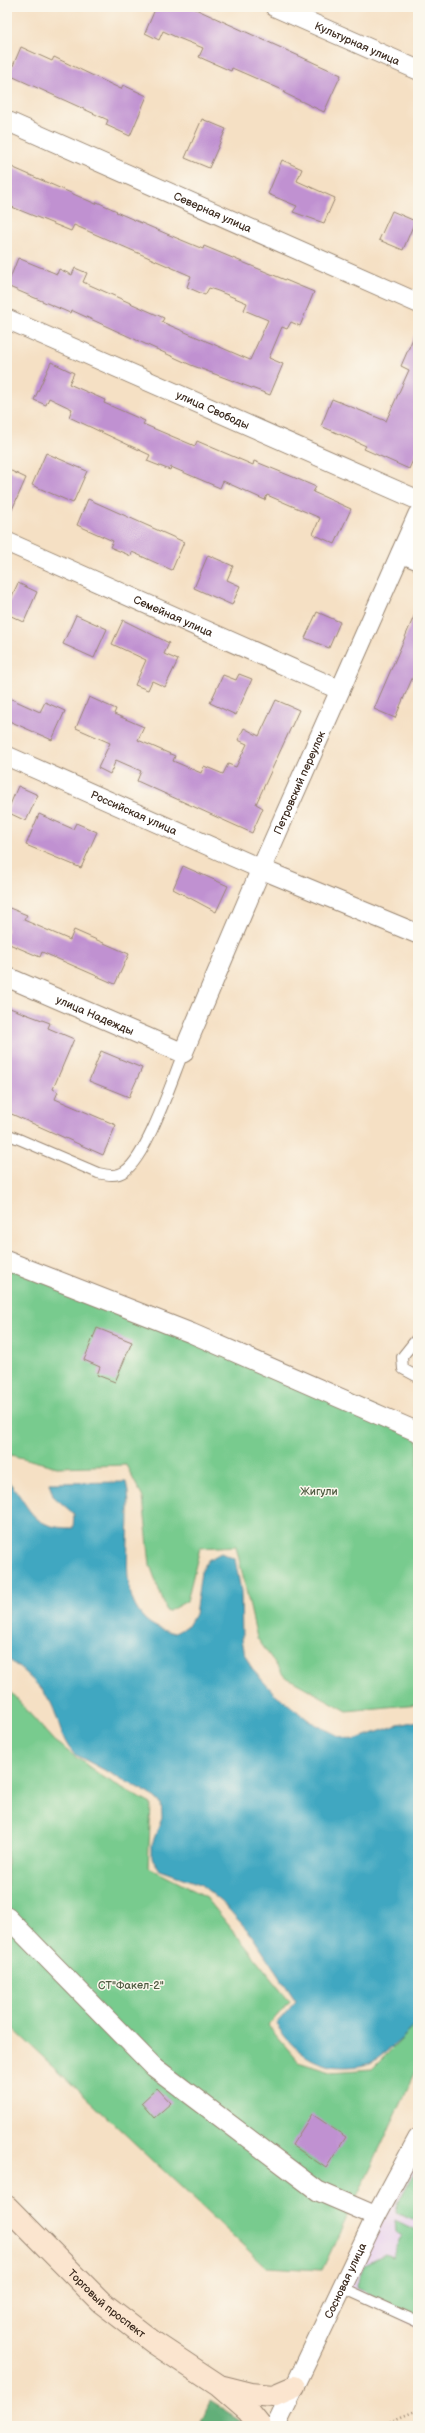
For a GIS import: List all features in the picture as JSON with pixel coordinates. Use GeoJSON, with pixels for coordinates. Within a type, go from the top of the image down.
{"type":"FeatureCollection","features":[{"type":"Feature","properties":{"kind":"street","name":"Культурная улица"},"geometry":{"type":"LineString","coordinates":[[275,7],[418,70]]}},
{"type":"Feature","properties":{"kind":"street","name":"Северная улица"},"geometry":{"type":"LineString","coordinates":[[7,121],[418,303]]}},
{"type":"Feature","properties":{"kind":"street","name":"улица Свободы"},"geometry":{"type":"LineString","coordinates":[[7,319],[418,500]]}},
{"type":"Feature","properties":{"kind":"street","name":"Петровский переулок"},"geometry":{"type":"LineString","coordinates":[[183,1053],[261,869],[418,514]]}},
{"type":"Feature","properties":{"kind":"street","name":"Семейная улица"},"geometry":{"type":"LineString","coordinates":[[7,542],[340,690]]}},
{"type":"Feature","properties":{"kind":"street"},"geometry":{"type":"LineString","coordinates":[[401,553],[418,560]]}},
{"type":"Feature","properties":{"kind":"street","name":"Российская улица"},"geometry":{"type":"LineString","coordinates":[[7,756],[261,869],[418,934]]}},
{"type":"Feature","properties":{"kind":"street","name":"улица Надежды"},"geometry":{"type":"LineString","coordinates":[[7,976],[183,1053]]}},
{"type":"Feature","properties":{"kind":"street"},"geometry":{"type":"LineString","coordinates":[[7,1261],[191,1333],[418,1432]]}},
{"type":"Feature","properties":{"kind":"street"},"geometry":{"type":"LineString","coordinates":[[7,1917],[154,2066],[318,2191],[376,2216]]}},
{"type":"Feature","properties":{"kind":"street","name":"Сосновая улица"},"geometry":{"type":"LineString","coordinates":[[276,2426],[376,2216],[418,2138]]}},
{"type":"Feature","properties":{"kind":"street","name":"Торговый проспект"},"geometry":{"type":"LineString","coordinates":[[7,2207],[101,2302],[153,2342],[218,2385]]}},
{"type":"Feature","properties":{"kind":"street"},"geometry":{"type":"LineString","coordinates":[[218,2385],[251,2394],[273,2396],[294,2387]]}},
{"type":"Feature","properties":{"kind":"street"},"geometry":{"type":"LineString","coordinates":[[218,2385],[248,2411],[260,2426]]}},
{"type":"Feature","properties":{"kind":"lane"},"geometry":{"type":"LineString","coordinates":[[7,1134],[98,1173],[112,1176],[124,1172],[133,1164],[143,1148],[183,1053]]}},
{"type":"Feature","properties":{"kind":"lane"},"geometry":{"type":"LineString","coordinates":[[418,1337],[402,1357],[403,1369],[418,1377]]}},
{"type":"Feature","properties":{"kind":"lane"},"geometry":{"type":"LineString","coordinates":[[341,2287],[418,2322]]}},
{"type":"Feature","properties":{"kind":"path"},"geometry":{"type":"LineString","coordinates":[[379,2426],[418,2410]]}},
{"type":"Feature","properties":{"kind":"shaded area"},"geometry":{"type":"Polygon","coordinates":[[[418,2130],[418,2328],[343,2290],[418,2130]]]}},
{"type":"Feature","properties":{"kind":"green space","name":"Жигули"},"geometry":{"type":"Polygon","coordinates":[[[7,1255],[418,1426],[418,1704],[347,1711],[284,1676],[257,1638],[236,1546],[200,1548],[187,1601],[167,1612],[150,1565],[143,1498],[126,1465],[57,1467],[7,1454],[7,1255]]]}},
{"type":"Feature","properties":{"kind":"green space","name":"СТ\"Факел-2\""},"geometry":{"type":"Polygon","coordinates":[[[7,1688],[54,1741],[103,1777],[151,1804],[148,1867],[205,1896],[290,2001],[268,2026],[299,2062],[331,2072],[372,2069],[415,2026],[418,2030],[418,2067],[322,2270],[266,2267],[7,2023],[7,1688]]]}},
{"type":"Feature","properties":{"kind":"green space"},"geometry":{"type":"Polygon","coordinates":[[[418,2167],[418,2222],[396,2212],[397,2203],[418,2167]]]}},
{"type":"Feature","properties":{"kind":"green space"},"geometry":{"type":"Polygon","coordinates":[[[395,2220],[418,2231],[418,2317],[356,2288],[365,2265],[385,2255],[392,2258],[402,2236],[396,2232],[395,2220]]]}},
{"type":"Feature","properties":{"kind":"green space"},"geometry":{"type":"Polygon","coordinates":[[[210,2401],[250,2426],[199,2426],[210,2401]]]}},
{"type":"Feature","properties":{"kind":"water"},"geometry":{"type":"Polygon","coordinates":[[[7,1480],[32,1514],[39,1520],[58,1527],[73,1528],[74,1514],[53,1496],[49,1483],[126,1482],[129,1502],[128,1571],[130,1592],[138,1611],[152,1625],[175,1633],[188,1626],[195,1614],[201,1572],[208,1560],[221,1553],[235,1559],[241,1591],[242,1639],[245,1655],[252,1669],[274,1693],[311,1722],[339,1736],[354,1740],[398,1725],[418,1721],[418,2023],[391,2048],[374,2061],[352,2067],[333,2066],[313,2060],[296,2049],[276,2024],[296,2001],[250,1933],[222,1902],[200,1884],[160,1870],[152,1858],[152,1844],[162,1818],[161,1803],[150,1794],[74,1754],[65,1741],[54,1710],[47,1696],[31,1678],[7,1658],[7,1480]]]}},
{"type":"Feature","properties":{"kind":"building"},"geometry":{"type":"Polygon","coordinates":[[[156,7],[191,7],[341,75],[324,112],[284,93],[285,91],[232,68],[231,71],[199,57],[203,48],[163,31],[159,40],[145,33],[156,7]]]}},
{"type":"Feature","properties":{"kind":"building"},"geometry":{"type":"Polygon","coordinates":[[[21,47],[52,61],[54,57],[121,89],[123,85],[147,96],[130,136],[106,125],[108,120],[9,75],[21,47]]]}},
{"type":"Feature","properties":{"kind":"building"},"geometry":{"type":"Polygon","coordinates":[[[202,119],[226,129],[209,168],[185,158],[202,119]]]}},
{"type":"Feature","properties":{"kind":"building"},"geometry":{"type":"Polygon","coordinates":[[[282,160],[302,169],[297,181],[335,198],[324,223],[293,212],[297,206],[268,194],[282,160]]]}},
{"type":"Feature","properties":{"kind":"building"},"geometry":{"type":"Polygon","coordinates":[[[7,165],[96,204],[97,202],[117,211],[116,212],[203,249],[204,246],[314,292],[300,326],[291,322],[287,329],[282,327],[269,358],[283,364],[270,395],[191,365],[71,310],[70,313],[7,286],[18,258],[57,274],[59,269],[72,275],[75,268],[87,273],[83,282],[164,318],[162,322],[250,360],[268,320],[244,310],[247,303],[218,291],[209,288],[205,295],[187,287],[191,276],[74,225],[71,231],[7,205],[7,165]]]}},
{"type":"Feature","properties":{"kind":"building"},"geometry":{"type":"Polygon","coordinates":[[[392,211],[415,221],[403,250],[379,240],[392,211]]]}},
{"type":"Feature","properties":{"kind":"building"},"geometry":{"type":"Polygon","coordinates":[[[418,327],[418,449],[409,469],[364,449],[366,446],[321,426],[332,399],[386,421],[409,370],[401,366],[418,327]]]}},
{"type":"Feature","properties":{"kind":"building"},"geometry":{"type":"Polygon","coordinates":[[[51,362],[74,373],[69,384],[105,400],[104,403],[145,421],[143,424],[195,446],[197,441],[253,465],[254,461],[316,487],[313,492],[351,509],[335,544],[313,534],[320,518],[267,495],[265,500],[223,481],[220,488],[171,467],[170,470],[147,461],[150,455],[69,417],[72,409],[49,398],[46,405],[34,400],[51,362]]]}},
{"type":"Feature","properties":{"kind":"building"},"geometry":{"type":"Polygon","coordinates":[[[46,453],[87,471],[73,503],[32,485],[46,453]]]}},
{"type":"Feature","properties":{"kind":"building"},"geometry":{"type":"Polygon","coordinates":[[[7,469],[26,478],[7,521],[7,469]]]}},
{"type":"Feature","properties":{"kind":"building"},"geometry":{"type":"Polygon","coordinates":[[[88,499],[184,542],[172,570],[132,552],[131,556],[110,547],[113,541],[77,525],[88,499]]]}},
{"type":"Feature","properties":{"kind":"building"},"geometry":{"type":"Polygon","coordinates":[[[208,555],[233,566],[227,580],[240,586],[232,605],[194,588],[208,555]]]}},
{"type":"Feature","properties":{"kind":"building"},"geometry":{"type":"Polygon","coordinates":[[[18,583],[37,592],[24,622],[7,614],[7,607],[18,583]]]}},
{"type":"Feature","properties":{"kind":"building"},"geometry":{"type":"Polygon","coordinates":[[[418,607],[418,665],[395,718],[374,709],[418,607]]]}},
{"type":"Feature","properties":{"kind":"building"},"geometry":{"type":"Polygon","coordinates":[[[317,612],[340,622],[329,648],[305,638],[317,612]]]}},
{"type":"Feature","properties":{"kind":"building"},"geometry":{"type":"Polygon","coordinates":[[[76,615],[107,629],[94,658],[63,644],[76,615]]]}},
{"type":"Feature","properties":{"kind":"building"},"geometry":{"type":"Polygon","coordinates":[[[123,620],[169,643],[164,654],[178,660],[165,687],[152,681],[148,690],[135,685],[146,660],[112,644],[123,620]]]}},
{"type":"Feature","properties":{"kind":"building"},"geometry":{"type":"Polygon","coordinates":[[[239,674],[252,679],[236,715],[210,703],[223,675],[236,680],[239,674]]]}},
{"type":"Feature","properties":{"kind":"building"},"geometry":{"type":"Polygon","coordinates":[[[7,697],[40,712],[45,702],[65,711],[52,740],[7,720],[7,697]]]}},
{"type":"Feature","properties":{"kind":"building"},"geometry":{"type":"Polygon","coordinates":[[[89,697],[116,709],[114,714],[144,727],[138,740],[175,756],[173,761],[201,773],[204,766],[223,774],[228,764],[236,767],[247,744],[238,740],[244,728],[259,736],[276,700],[299,710],[256,804],[263,808],[252,833],[137,781],[141,771],[116,760],[110,774],[98,768],[110,743],[76,728],[89,697]]]}},
{"type":"Feature","properties":{"kind":"building"},"geometry":{"type":"Polygon","coordinates":[[[18,786],[38,795],[26,821],[7,812],[18,786]]]}},
{"type":"Feature","properties":{"kind":"building"},"geometry":{"type":"Polygon","coordinates":[[[39,814],[73,829],[76,823],[97,832],[81,868],[26,845],[39,814]]]}},
{"type":"Feature","properties":{"kind":"building"},"geometry":{"type":"Polygon","coordinates":[[[183,866],[228,886],[216,912],[173,889],[183,866]]]}},
{"type":"Feature","properties":{"kind":"building"},"geometry":{"type":"Polygon","coordinates":[[[7,907],[27,915],[24,920],[70,940],[74,930],[129,954],[115,984],[42,952],[40,957],[7,943],[7,907]]]}},
{"type":"Feature","properties":{"kind":"building"},"geometry":{"type":"Polygon","coordinates":[[[7,1007],[50,1023],[48,1028],[74,1039],[53,1089],[58,1092],[55,1099],[116,1125],[103,1155],[7,1112],[7,1007]]]}},
{"type":"Feature","properties":{"kind":"building"},"geometry":{"type":"Polygon","coordinates":[[[101,1051],[142,1068],[129,1097],[89,1081],[101,1051]]]}},
{"type":"Feature","properties":{"kind":"building"},"geometry":{"type":"Polygon","coordinates":[[[97,1328],[132,1342],[115,1382],[97,1375],[100,1367],[84,1360],[97,1328]]]}},
{"type":"Feature","properties":{"kind":"building"},"geometry":{"type":"Polygon","coordinates":[[[157,2088],[171,2103],[154,2118],[141,2103],[157,2088]]]}},
{"type":"Feature","properties":{"kind":"building"},"geometry":{"type":"Polygon","coordinates":[[[312,2114],[346,2137],[326,2168],[292,2145],[312,2114]]]}}]}
